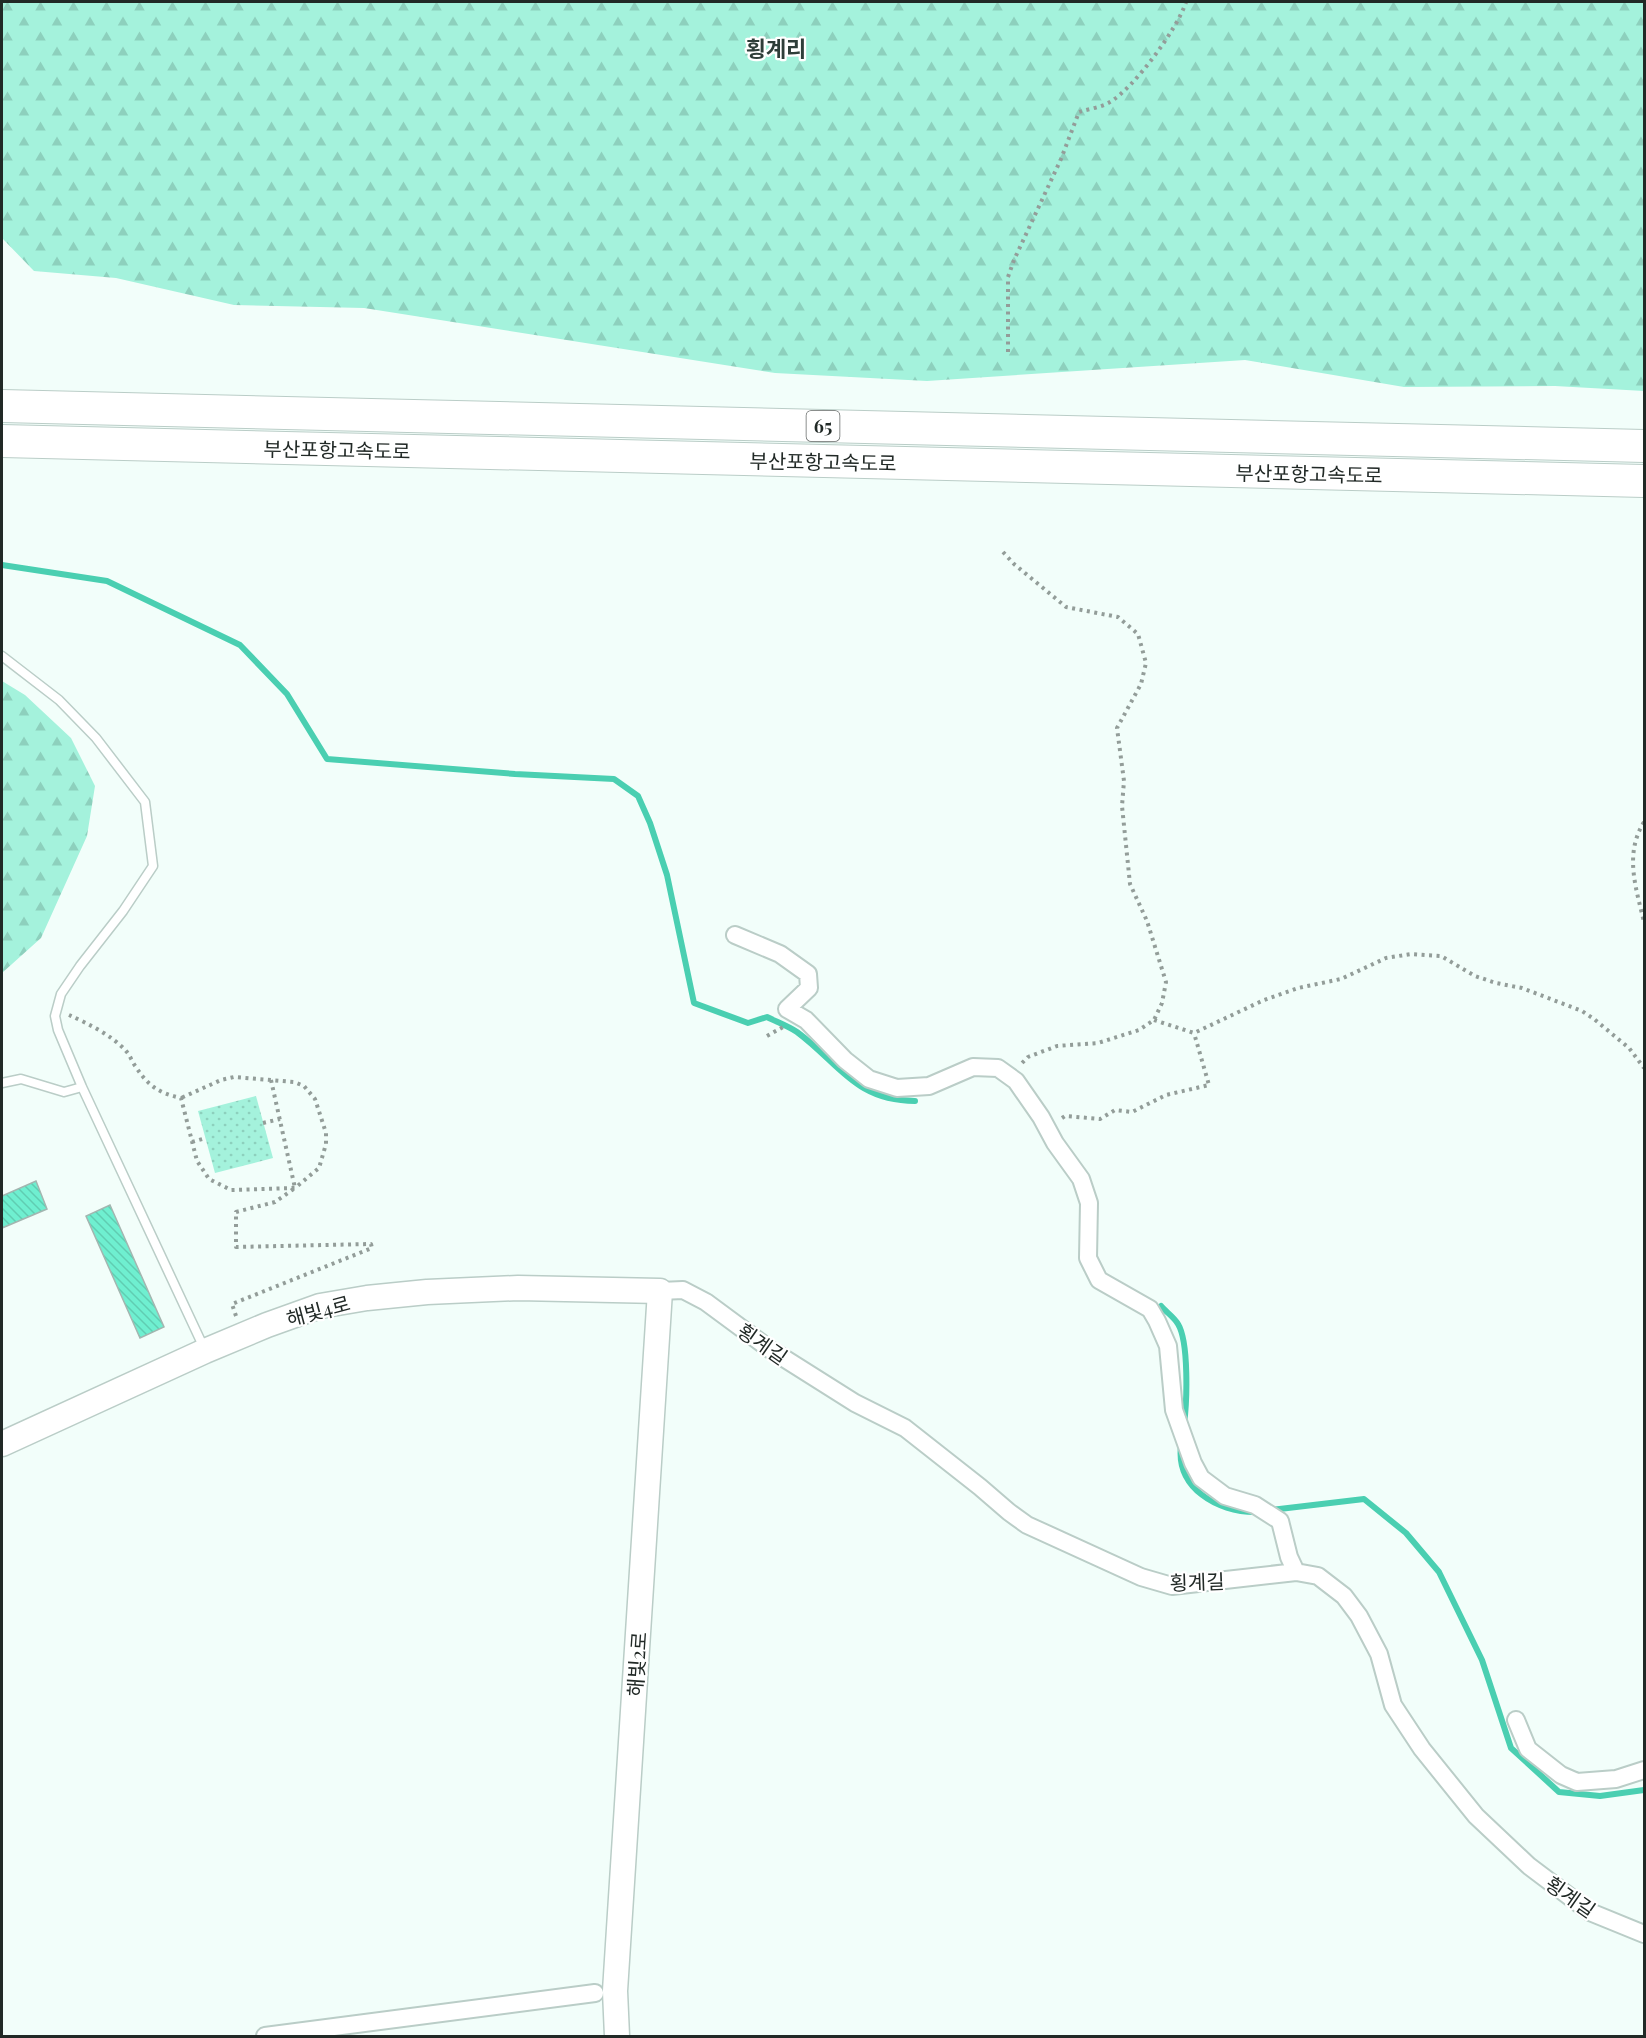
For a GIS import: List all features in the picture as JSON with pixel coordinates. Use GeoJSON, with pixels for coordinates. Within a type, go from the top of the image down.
{"type":"FeatureCollection","features":[{"type":"Feature","properties":{"kind":"highway","name":"부산포항고속도로"},"geometry":{"type":"LineString","coordinates":[[2,406],[1644,446]]}},
{"type":"Feature","properties":{"kind":"highway"},"geometry":{"type":"LineString","coordinates":[[1528,443],[1644,435]]}},
{"type":"Feature","properties":{"kind":"highway","name":"부산포항고속도로"},"geometry":{"type":"LineString","coordinates":[[2,441],[1644,481]]}},
{"type":"Feature","properties":{"kind":"highway"},"geometry":{"type":"LineString","coordinates":[[1513,478],[1644,495]]}},
{"type":"Feature","properties":{"kind":"street"},"geometry":{"type":"LineString","coordinates":[[735,935],[780,954],[808,974],[809,988],[787,1009],[806,1020],[845,1060],[868,1079],[897,1088],[929,1086],[974,1067],[998,1068],[1016,1081],[1081,1179],[1089,1203],[1088,1258],[1099,1280],[1150,1309],[1161,1329],[1168,1346],[1174,1410],[1186,1446],[1201,1478],[1225,1496],[1266,1512],[1280,1521],[1289,1557],[1296,1572]]}},
{"type":"Feature","properties":{"kind":"street","name":"해빛4로"},"geometry":{"type":"LineString","coordinates":[[2,1444],[205,1351],[320,1306],[367,1298],[427,1292],[518,1288],[660,1291]]}},
{"type":"Feature","properties":{"kind":"street","name":"횡계길"},"geometry":{"type":"LineString","coordinates":[[660,1291],[683,1290],[706,1302],[771,1350],[855,1403],[905,1428],[1028,1525],[1141,1576],[1172,1586],[1296,1572],[1318,1576],[1344,1596],[1359,1616],[1379,1654],[1393,1705],[1422,1749],[1476,1816],[1529,1866],[1590,1912],[1644,1934]]}},
{"type":"Feature","properties":{"kind":"street","name":"해빛2로"},"geometry":{"type":"LineString","coordinates":[[617,2037],[615,1991],[660,1291]]}},
{"type":"Feature","properties":{"kind":"street"},"geometry":{"type":"LineString","coordinates":[[1516,1720],[1528,1749],[1561,1775],[1577,1782],[1616,1779],[1644,1770]]}},
{"type":"Feature","properties":{"kind":"street"},"geometry":{"type":"LineString","coordinates":[[265,2037],[595,1993]]}},
{"type":"Feature","properties":{"kind":"lane"},"geometry":{"type":"LineString","coordinates":[[2,656],[59,700],[96,738],[145,802],[153,866],[123,911],[61,994],[55,1016],[58,1030],[82,1087],[205,1351]]}},
{"type":"Feature","properties":{"kind":"lane"},"geometry":{"type":"LineString","coordinates":[[2,1083],[21,1079],[64,1092],[82,1087]]}},
{"type":"Feature","properties":{"kind":"path"},"geometry":{"type":"LineString","coordinates":[[1008,352],[1008,277],[1061,159],[1079,112],[1110,102],[1122,93],[1157,53],[1184,10],[1186,2]]}},
{"type":"Feature","properties":{"kind":"path"},"geometry":{"type":"LineString","coordinates":[[1003,552],[1066,607],[1118,617],[1138,634],[1146,663],[1141,684],[1117,728],[1124,781],[1122,806],[1130,884],[1148,921],[1166,982],[1162,1003],[1155,1020],[1139,1030],[1098,1043],[1057,1046],[1028,1057],[1009,1076]]}},
{"type":"Feature","properties":{"kind":"path"},"geometry":{"type":"LineString","coordinates":[[1644,822],[1635,850],[1632,872],[1644,922]]}},
{"type":"Feature","properties":{"kind":"path"},"geometry":{"type":"LineString","coordinates":[[1155,1020],[1194,1033],[1264,1000],[1298,988],[1341,979],[1386,958],[1411,954],[1441,956],[1475,976],[1522,988],[1582,1011],[1629,1048],[1644,1068]]}},
{"type":"Feature","properties":{"kind":"path"},"geometry":{"type":"LineString","coordinates":[[57,1011],[110,1038],[125,1050],[151,1086],[163,1094],[181,1098],[221,1080],[234,1077],[294,1082],[304,1086],[315,1099],[326,1133],[326,1144],[319,1168],[275,1202],[236,1212],[236,1247],[371,1244],[372,1248],[231,1304],[244,1335]]}},
{"type":"Feature","properties":{"kind":"path"},"geometry":{"type":"LineString","coordinates":[[767,1036],[780,1031]]}},
{"type":"Feature","properties":{"kind":"path"},"geometry":{"type":"LineString","coordinates":[[1047,1128],[1065,1116],[1100,1119],[1115,1110],[1132,1112],[1166,1095],[1209,1085],[1194,1033]]}},
{"type":"Feature","properties":{"kind":"path"},"geometry":{"type":"LineString","coordinates":[[271,1080],[295,1188]]}},
{"type":"Feature","properties":{"kind":"path"},"geometry":{"type":"LineString","coordinates":[[181,1098],[197,1161],[209,1179],[231,1190],[295,1188]]}},
{"type":"Feature","properties":{"kind":"path"},"geometry":{"type":"LineString","coordinates":[[263,1123],[280,1119]]}},
{"type":"Feature","properties":{"kind":"path"},"geometry":{"type":"LineString","coordinates":[[192,1142],[206,1138]]}},
{"type":"Feature","properties":{"kind":"green space"},"geometry":{"type":"Polygon","coordinates":[[[2,2],[1644,2],[1644,391],[1555,386],[1404,387],[1245,360],[927,381],[775,373],[364,308],[234,305],[116,278],[34,271],[2,238],[2,2]]]}},
{"type":"Feature","properties":{"kind":"green space"},"geometry":{"type":"Polygon","coordinates":[[[2,681],[25,695],[71,738],[95,786],[87,836],[41,938],[2,973],[2,681]]]}},
{"type":"Feature","properties":{"kind":"green space"},"geometry":{"type":"Polygon","coordinates":[[[256,1096],[273,1158],[215,1173],[198,1111],[256,1096]]]}},
{"type":"Feature","properties":{"kind":"building"},"geometry":{"type":"Polygon","coordinates":[[[36,1181],[47,1209],[2,1228],[2,1196],[36,1181]]]}},
{"type":"Feature","properties":{"kind":"building"},"geometry":{"type":"Polygon","coordinates":[[[110,1205],[164,1327],[140,1338],[86,1216],[110,1205]]]}},
{"type":"Feature","properties":{"kind":"waterway"},"geometry":{"type":"LineString","coordinates":[[2,565],[107,581],[240,645],[287,694],[327,759],[515,774],[614,779],[638,796],[650,823],[667,875],[694,1003],[748,1023],[767,1017],[797,1032],[862,1087],[877,1095],[915,1101]]}},
{"type":"Feature","properties":{"kind":"waterway"},"geometry":{"type":"LineString","coordinates":[[1161,1306],[1178,1324],[1182,1333],[1186,1358],[1184,1424]]}},
{"type":"Feature","properties":{"kind":"waterway"},"geometry":{"type":"LineString","coordinates":[[1181,1446],[1181,1461],[1185,1474],[1202,1495],[1227,1508],[1255,1512]]}},
{"type":"Feature","properties":{"kind":"waterway"},"geometry":{"type":"LineString","coordinates":[[1271,1510],[1364,1499],[1406,1533],[1439,1572],[1482,1660],[1511,1748],[1559,1792],[1600,1796],[1644,1790]]}},
{"type":"Feature","properties":{"kind":"district","name":"횡계리"},"geometry":{"type":"Point","coordinates":[776,48]}}]}
